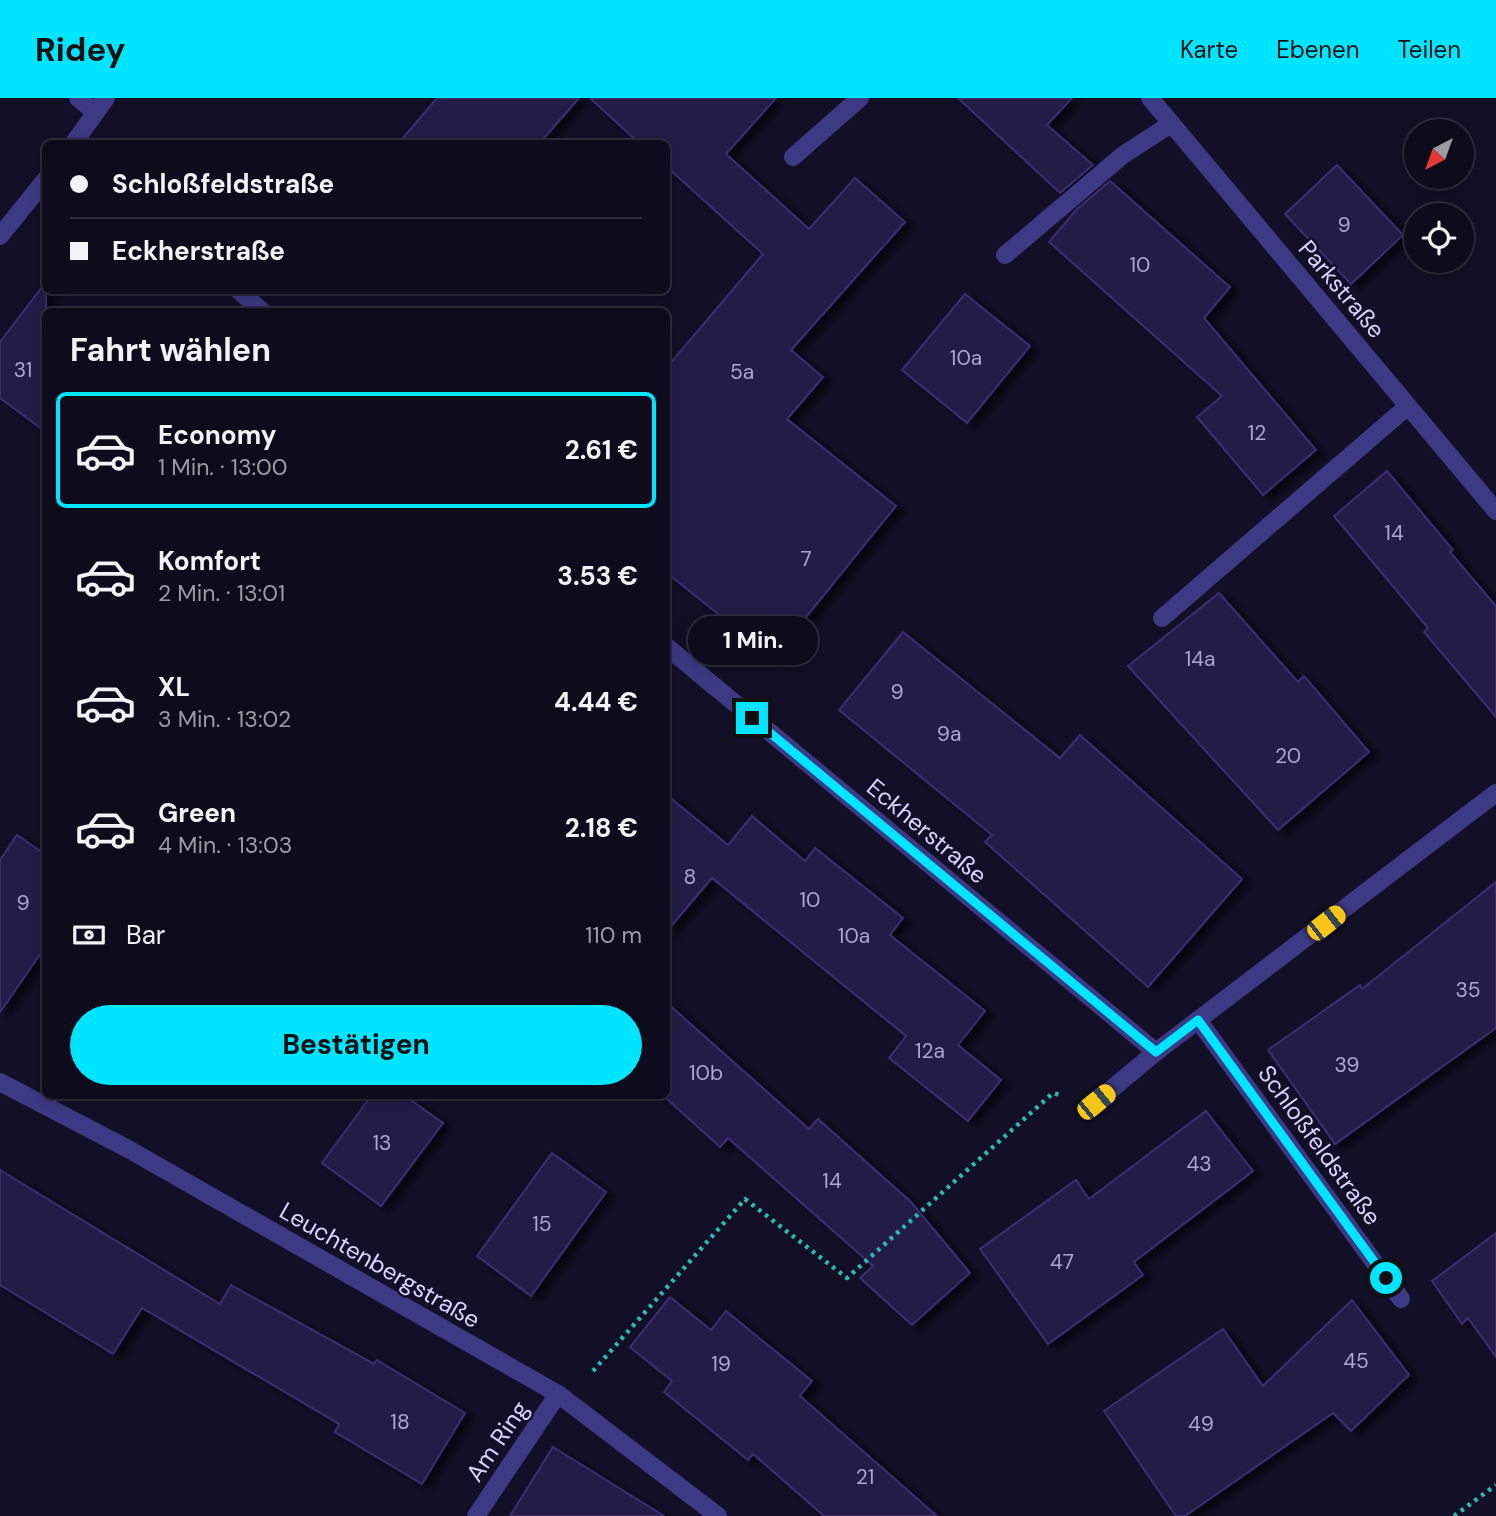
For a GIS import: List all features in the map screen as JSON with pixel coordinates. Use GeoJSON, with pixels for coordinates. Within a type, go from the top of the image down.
{"type":"FeatureCollection","features":[{"type":"Feature","properties":{"kind":"street"},"geometry":{"type":"LineString","coordinates":[[76,140],[100,105],[78,98]]}},
{"type":"Feature","properties":{"kind":"street"},"geometry":{"type":"LineString","coordinates":[[793,157],[860,98]]}},
{"type":"Feature","properties":{"kind":"street","name":"Parkstraße"},"geometry":{"type":"LineString","coordinates":[[1150,98],[1496,511]]}},
{"type":"Feature","properties":{"kind":"street"},"geometry":{"type":"LineString","coordinates":[[1005,255],[1123,155],[1171,124]]}},
{"type":"Feature","properties":{"kind":"street"},"geometry":{"type":"LineString","coordinates":[[0,236],[42,184]]}},
{"type":"Feature","properties":{"kind":"street"},"geometry":{"type":"LineString","coordinates":[[242,294],[258,308]]}},
{"type":"Feature","properties":{"kind":"street"},"geometry":{"type":"LineString","coordinates":[[1162,618],[1408,406]]}},
{"type":"Feature","properties":{"kind":"street","name":"Eckherstraße"},"geometry":{"type":"LineString","coordinates":[[670,649],[1156,1052]]}},
{"type":"Feature","properties":{"kind":"street"},"geometry":{"type":"LineString","coordinates":[[1096,1102],[1156,1052],[1496,793]]}},
{"type":"Feature","properties":{"kind":"street","name":"Schloßfeldstraße"},"geometry":{"type":"LineString","coordinates":[[1198,1020],[1401,1299]]}},
{"type":"Feature","properties":{"kind":"street","name":"Leuchtenbergstraße"},"geometry":{"type":"LineString","coordinates":[[0,1082],[130,1150],[558,1394],[718,1516]]}},
{"type":"Feature","properties":{"kind":"street","name":"Am Ring"},"geometry":{"type":"LineString","coordinates":[[476,1516],[558,1394]]}},
{"type":"Feature","properties":{"kind":"path"},"geometry":{"type":"LineString","coordinates":[[558,1394],[587,1379],[745,1199],[847,1278],[1053,1093],[1096,1102]]}},
{"type":"Feature","properties":{"kind":"path"},"geometry":{"type":"LineString","coordinates":[[1454,1516],[1496,1485]]}},
{"type":"Feature","properties":{"kind":"building"},"geometry":{"type":"Polygon","coordinates":[[[437,98],[579,98],[542,140],[401,140],[437,98]]]}},
{"type":"Feature","properties":{"kind":"building"},"geometry":{"type":"Polygon","coordinates":[[[590,98],[776,98],[726,154],[809,229],[855,178],[905,222],[791,350],[823,377],[787,419],[896,506],[773,658],[670,575],[670,363],[763,254],[670,170],[670,140],[636,140],[590,98]]]}},
{"type":"Feature","properties":{"kind":"building"},"geometry":{"type":"Polygon","coordinates":[[[958,98],[1072,98],[1047,125],[1093,165],[1060,193],[958,98]]]}},
{"type":"Feature","properties":{"kind":"building"},"geometry":{"type":"Polygon","coordinates":[[[1337,165],[1403,235],[1351,284],[1285,214],[1337,165]]]}},
{"type":"Feature","properties":{"kind":"building"},"geometry":{"type":"Polygon","coordinates":[[[1110,181],[1230,287],[1204,318],[1316,450],[1263,495],[1197,417],[1222,396],[1049,242],[1077,209],[1110,181]]]}},
{"type":"Feature","properties":{"kind":"building"},"geometry":{"type":"Polygon","coordinates":[[[42,287],[42,294],[46,294],[46,308],[42,308],[42,429],[0,398],[0,342],[42,287]]]}},
{"type":"Feature","properties":{"kind":"building"},"geometry":{"type":"Polygon","coordinates":[[[965,294],[1030,346],[967,423],[902,370],[965,294]]]}},
{"type":"Feature","properties":{"kind":"building"},"geometry":{"type":"Polygon","coordinates":[[[1387,471],[1496,606],[1496,717],[1424,632],[1428,628],[1334,516],[1387,471]]]}},
{"type":"Feature","properties":{"kind":"building"},"geometry":{"type":"Polygon","coordinates":[[[1219,593],[1298,682],[1304,676],[1369,752],[1278,830],[1128,666],[1219,593]]]}},
{"type":"Feature","properties":{"kind":"building"},"geometry":{"type":"Polygon","coordinates":[[[903,632],[1060,758],[1080,735],[1242,879],[1148,987],[985,842],[992,835],[839,710],[903,632]]]}},
{"type":"Feature","properties":{"kind":"building"},"geometry":{"type":"Polygon","coordinates":[[[670,797],[728,845],[752,816],[805,861],[815,848],[903,918],[890,935],[985,1011],[958,1045],[1001,1080],[968,1121],[889,1058],[906,1036],[712,878],[670,927],[670,797]]]}},
{"type":"Feature","properties":{"kind":"building"},"geometry":{"type":"Polygon","coordinates":[[[17,835],[42,852],[42,952],[0,1012],[0,860],[17,835]]]}},
{"type":"Feature","properties":{"kind":"building"},"geometry":{"type":"Polygon","coordinates":[[[1496,882],[1496,1028],[1335,1144],[1268,1050],[1360,985],[1362,989],[1496,882]]]}},
{"type":"Feature","properties":{"kind":"building"},"geometry":{"type":"Polygon","coordinates":[[[670,1006],[809,1129],[818,1119],[911,1202],[970,1273],[912,1325],[860,1278],[873,1266],[728,1138],[720,1147],[667,1099],[670,1099],[670,1006]]]}},
{"type":"Feature","properties":{"kind":"building"},"geometry":{"type":"Polygon","coordinates":[[[369,1099],[409,1099],[443,1123],[381,1206],[322,1163],[369,1099]]]}},
{"type":"Feature","properties":{"kind":"building"},"geometry":{"type":"Polygon","coordinates":[[[1206,1111],[1253,1171],[1134,1262],[1143,1275],[1048,1344],[980,1249],[1076,1180],[1089,1199],[1206,1111]]]}},
{"type":"Feature","properties":{"kind":"building"},"geometry":{"type":"Polygon","coordinates":[[[552,1153],[606,1192],[531,1296],[477,1256],[552,1153]]]}},
{"type":"Feature","properties":{"kind":"building"},"geometry":{"type":"Polygon","coordinates":[[[0,1170],[220,1304],[231,1285],[374,1364],[377,1360],[465,1413],[422,1484],[335,1432],[339,1424],[142,1308],[113,1354],[0,1285],[0,1170]]]}},
{"type":"Feature","properties":{"kind":"building"},"geometry":{"type":"Polygon","coordinates":[[[1496,1233],[1496,1357],[1468,1318],[1462,1324],[1432,1281],[1496,1233]]]}},
{"type":"Feature","properties":{"kind":"building"},"geometry":{"type":"Polygon","coordinates":[[[670,1297],[711,1330],[726,1311],[812,1381],[800,1396],[937,1516],[824,1516],[753,1454],[748,1460],[664,1392],[672,1381],[630,1347],[670,1297]]]}},
{"type":"Feature","properties":{"kind":"building"},"geometry":{"type":"Polygon","coordinates":[[[1352,1300],[1409,1375],[1351,1431],[1333,1413],[1185,1516],[1176,1516],[1104,1411],[1223,1329],[1263,1386],[1352,1300]]]}},
{"type":"Feature","properties":{"kind":"building"},"geometry":{"type":"Polygon","coordinates":[[[553,1447],[664,1516],[510,1516],[553,1447]]]}},
{"type":"Feature","properties":{"kind":"route"},"geometry":{"type":"LineString","coordinates":[[752,718],[1156,1052],[1198,1020],[1386,1278]]}}]}
